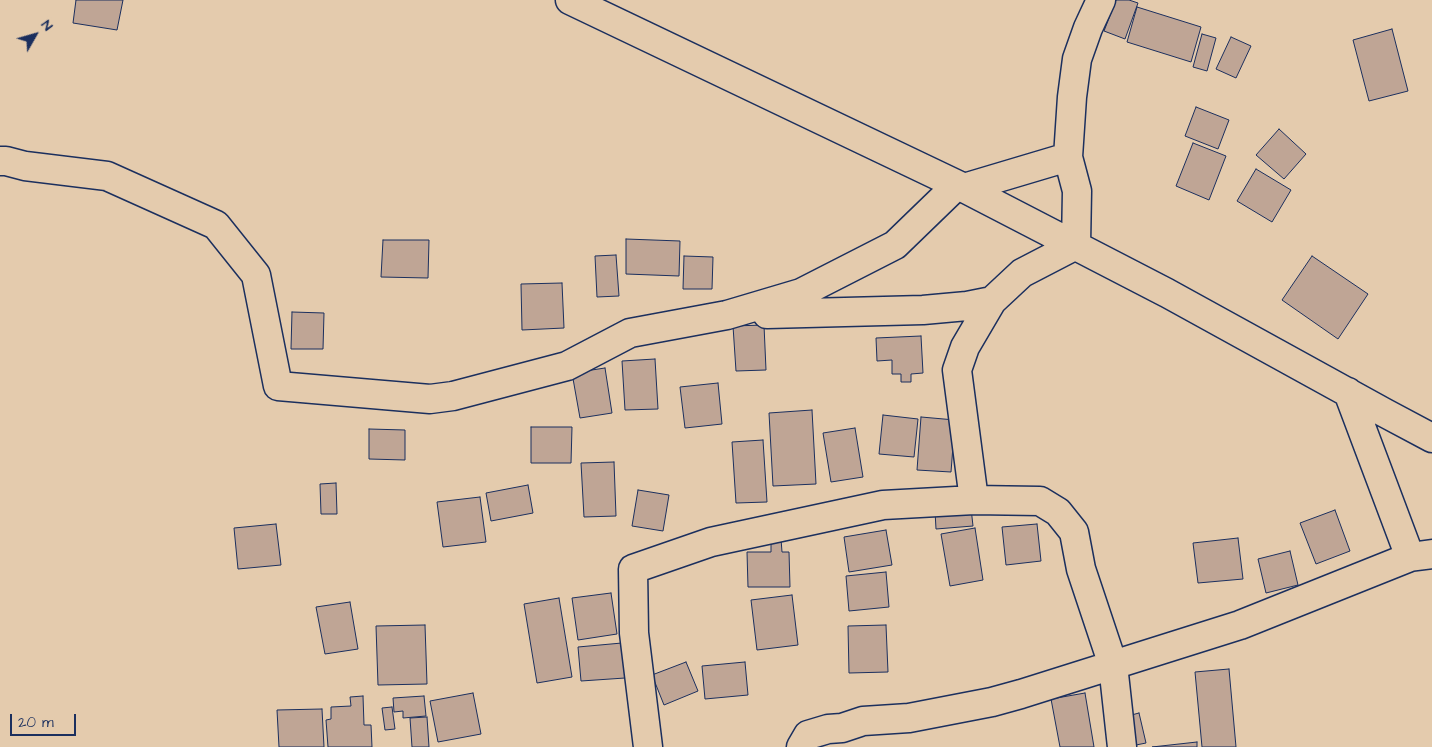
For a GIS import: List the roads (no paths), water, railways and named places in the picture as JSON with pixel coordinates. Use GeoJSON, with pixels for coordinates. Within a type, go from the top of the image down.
{"type":"FeatureCollection","features":[{"type":"Feature","properties":{"kind":"street"},"geometry":{"type":"LineString","coordinates":[[570,0],[960,186],[1167,293],[1432,438]]}},
{"type":"Feature","properties":{"kind":"street"},"geometry":{"type":"LineString","coordinates":[[1076,245],[1077,191],[1068,157],[1072,97],[1077,59],[1101,0]]}},
{"type":"Feature","properties":{"kind":"street"},"geometry":{"type":"LineString","coordinates":[[0,161],[107,176],[216,225],[256,276],[278,386],[430,398],[453,396],[567,366],[630,333],[727,315],[801,293],[896,245],[960,186],[1068,157]]}},
{"type":"Feature","properties":{"kind":"street"},"geometry":{"type":"LineString","coordinates":[[974,500],[957,370],[965,347],[992,301],[1022,273],[1076,245]]}},
{"type":"Feature","properties":{"kind":"street"},"geometry":{"type":"LineString","coordinates":[[727,315],[922,310],[966,306],[992,301]]}},
{"type":"Feature","properties":{"kind":"street"},"geometry":{"type":"LineString","coordinates":[[780,747],[805,741],[828,729],[842,728],[863,721],[909,718],[992,702],[1021,694],[1240,625],[1421,556],[1348,392]]}},
{"type":"Feature","properties":{"kind":"street"},"geometry":{"type":"LineString","coordinates":[[648,747],[634,633],[633,569],[711,542],[883,505],[974,500],[1040,501],[1058,512],[1074,532],[1081,569],[1113,665],[1122,747]]}}]}
